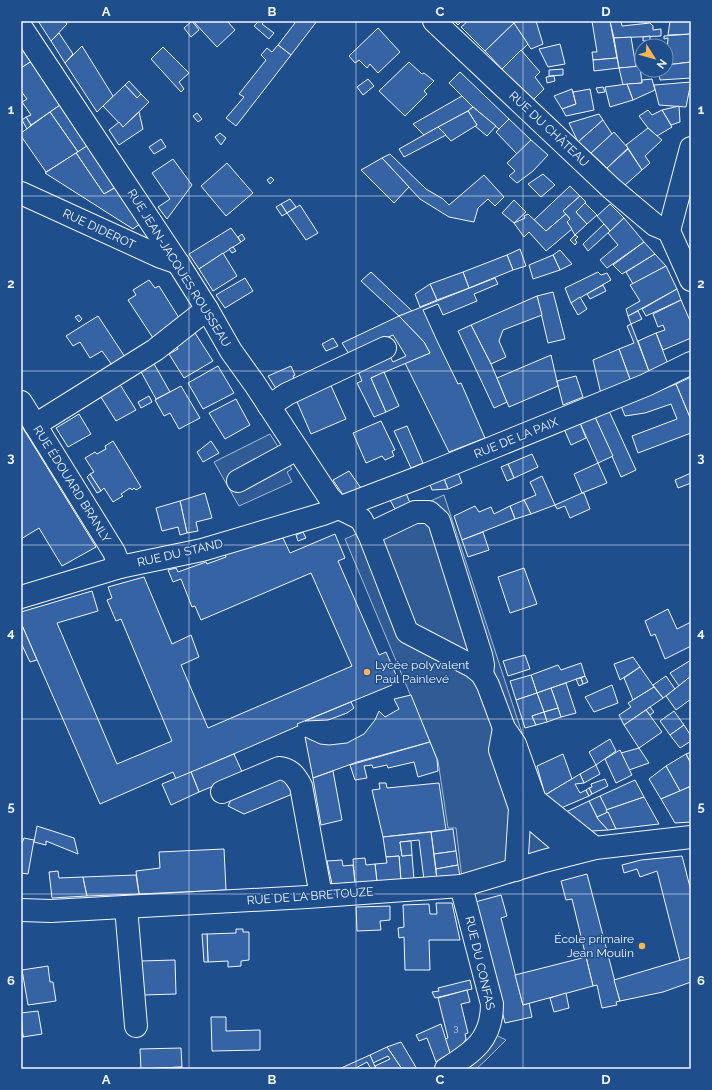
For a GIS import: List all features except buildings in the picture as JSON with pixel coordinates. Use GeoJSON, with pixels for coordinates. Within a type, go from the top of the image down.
{"type":"FeatureCollection","features":[{"type":"Feature","properties":{"kind":"street","name":"RUE DU CHÂTEAU"},"geometry":{"type":"LineString","coordinates":[[434,21],[611,188],[655,225],[669,231]]}},
{"type":"Feature","properties":{"kind":"street","name":"RUE JEAN-JACQUES ROUSSEAU"},"geometry":{"type":"LineString","coordinates":[[21,26],[178,263],[231,351],[329,497],[339,508]]}},
{"type":"Feature","properties":{"kind":"street"},"geometry":{"type":"LineString","coordinates":[[691,148],[669,231],[691,280]]}},
{"type":"Feature","properties":{"kind":"street","name":"RUE DIDEROT"},"geometry":{"type":"LineString","coordinates":[[21,193],[160,257],[178,263]]}},
{"type":"Feature","properties":{"kind":"street"},"geometry":{"type":"LineString","coordinates":[[35,425],[155,350],[207,309]]}},
{"type":"Feature","properties":{"kind":"street"},"geometry":{"type":"LineString","coordinates":[[269,406],[287,394],[385,348]]}},
{"type":"Feature","properties":{"kind":"street","name":"RUE DE LA PAIX"},"geometry":{"type":"LineString","coordinates":[[339,508],[428,474],[646,385],[691,363]]}},
{"type":"Feature","properties":{"kind":"street","name":"RUE ÉDOUARD BRANLY"},"geometry":{"type":"LineString","coordinates":[[21,402],[114,552],[120,567]]}},
{"type":"Feature","properties":{"kind":"street"},"geometry":{"type":"LineString","coordinates":[[238,481],[297,449]]}},
{"type":"Feature","properties":{"kind":"street"},"geometry":{"type":"LineString","coordinates":[[339,508],[361,519],[369,534],[408,632],[472,666],[482,674],[488,684],[504,728],[515,744],[535,800],[595,848]]}},
{"type":"Feature","properties":{"kind":"street","name":"RUE DU STAND"},"geometry":{"type":"LineString","coordinates":[[21,598],[120,567],[202,550],[339,508]]}},
{"type":"Feature","properties":{"kind":"street"},"geometry":{"type":"LineString","coordinates":[[369,534],[415,512],[429,512],[439,521],[481,655],[483,665],[482,674]]}},
{"type":"Feature","properties":{"kind":"street"},"geometry":{"type":"LineString","coordinates":[[504,728],[500,750],[520,808],[516,870]]}},
{"type":"Feature","properties":{"kind":"street"},"geometry":{"type":"LineString","coordinates":[[222,792],[279,768],[291,772],[301,786],[321,896]]}},
{"type":"Feature","properties":{"kind":"street"},"geometry":{"type":"LineString","coordinates":[[520,808],[573,854]]}},
{"type":"Feature","properties":{"kind":"street","name":"RUE DE LA BRETOUZE"},"geometry":{"type":"LineString","coordinates":[[21,910],[51,911],[126,907],[321,896],[461,886],[595,848],[691,837]]}},
{"type":"Feature","properties":{"kind":"street","name":"RUE DU CONFAS"},"geometry":{"type":"LineString","coordinates":[[446,1069],[467,1056],[479,1044],[487,1031],[492,1018],[492,1004],[461,886]]}},
{"type":"Feature","properties":{"kind":"street"},"geometry":{"type":"LineString","coordinates":[[126,907],[136,1026]]}},
{"type":"Feature","properties":{"kind":"shaded area"},"geometry":{"type":"Polygon","coordinates":[[[270,434],[292,469],[287,472],[292,482],[239,506],[214,462],[270,434]]]}},
{"type":"Feature","properties":{"kind":"shaded area"},"geometry":{"type":"Polygon","coordinates":[[[444,495],[521,730],[545,797],[602,839],[462,879],[456,828],[448,828],[438,761],[345,539],[444,495]]]}},
{"type":"Feature","properties":{"kind":"shaded area"},"geometry":{"type":"Polygon","coordinates":[[[496,1035],[506,1040],[485,1061],[476,1069],[460,1069],[496,1035]]]}},
{"type":"Feature","properties":{"kind":"place","name":"Lycée polyvalent Paul Painlevé"},"geometry":{"type":"Point","coordinates":[367,672]}},
{"type":"Feature","properties":{"kind":"place","name":"École primaire Jean Moulin"},"geometry":{"type":"Point","coordinates":[642,946]}}]}
